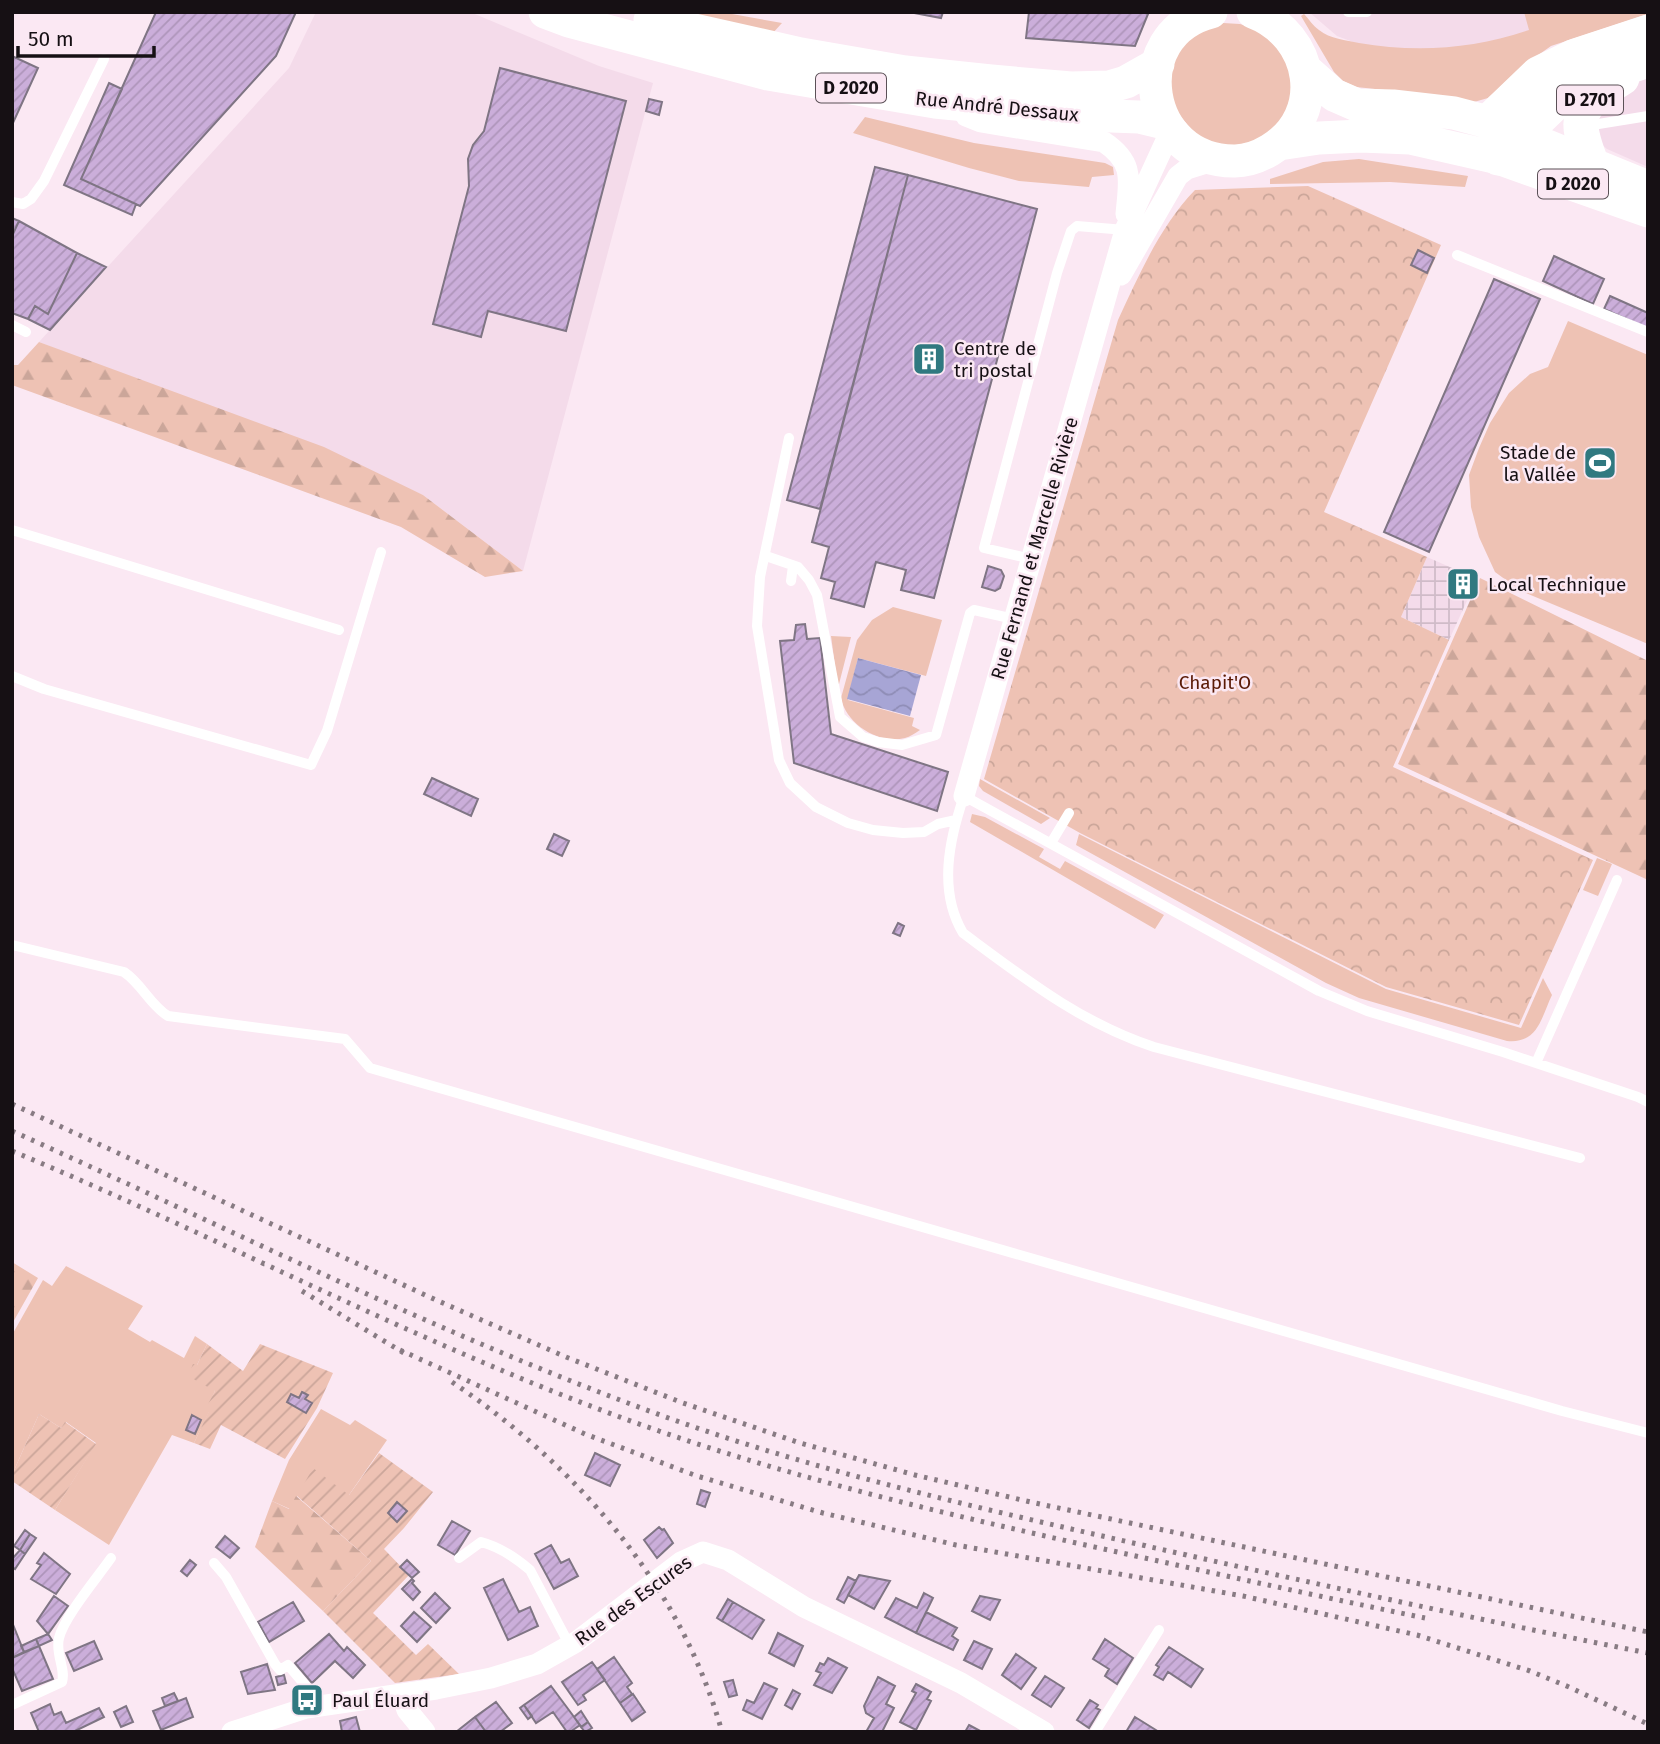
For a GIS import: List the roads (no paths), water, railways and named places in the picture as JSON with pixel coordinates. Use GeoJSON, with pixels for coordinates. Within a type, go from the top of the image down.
{"type":"FeatureCollection","features":[{"type":"Feature","properties":{"kind":"highway","name":"D 2701"},"geometry":{"type":"LineString","coordinates":[[1488,122],[1538,74],[1575,56],[1648,32]]}},
{"type":"Feature","properties":{"kind":"highway","name":"D 2701"},"geometry":{"type":"LineString","coordinates":[[1592,165],[1580,127],[1583,111],[1592,98],[1648,62]]}},
{"type":"Feature","properties":{"kind":"highway","name":"D 2701"},"geometry":{"type":"LineString","coordinates":[[1510,147],[1574,85],[1648,62]]}},
{"type":"Feature","properties":{"kind":"main road","name":"Rue André Dessaux"},"geometry":{"type":"LineString","coordinates":[[545,12],[569,21],[768,74],[935,102],[1056,114],[1139,117],[1167,127]]}},
{"type":"Feature","properties":{"kind":"main road","name":"Rue André Dessaux"},"geometry":{"type":"LineString","coordinates":[[625,12],[666,24],[802,54],[905,72],[991,81],[1071,88],[1109,87],[1126,82],[1158,64]]}},
{"type":"Feature","properties":{"kind":"main road"},"geometry":{"type":"LineString","coordinates":[[1167,127],[1155,94],[1158,64],[1174,35],[1188,23],[1211,12]]}},
{"type":"Feature","properties":{"kind":"main road"},"geometry":{"type":"LineString","coordinates":[[1253,12],[1272,21],[1289,35],[1306,70],[1334,95],[1357,105],[1454,113],[1488,122],[1510,147]]}},
{"type":"Feature","properties":{"kind":"main road","name":"D 2020"},"geometry":{"type":"LineString","coordinates":[[1167,127],[1190,150],[1216,160],[1238,162],[1260,156],[1291,133],[1300,118],[1307,87],[1306,70]]}},
{"type":"Feature","properties":{"kind":"main road","name":"D 2020"},"geometry":{"type":"LineString","coordinates":[[1279,144],[1360,136],[1510,147],[1592,165],[1648,187]]}},
{"type":"Feature","properties":{"kind":"main road","name":"D 2020"},"geometry":{"type":"LineString","coordinates":[[1510,147],[1648,211]]}},
{"type":"Feature","properties":{"kind":"street"},"geometry":{"type":"LineString","coordinates":[[935,102],[981,122],[1104,142],[1115,149],[1128,168],[1130,181],[1125,230]]}},
{"type":"Feature","properties":{"kind":"street","name":"Rue Fernand et Marcelle Rivière"},"geometry":{"type":"LineString","coordinates":[[964,796],[1125,230],[1167,127]]}},
{"type":"Feature","properties":{"kind":"street","name":"Rue Fernand et Marcelle Rivière"},"geometry":{"type":"LineString","coordinates":[[1106,301],[1178,176],[1187,169],[1216,160]]}},
{"type":"Feature","properties":{"kind":"street","name":"Rue des Escures"},"geometry":{"type":"LineString","coordinates":[[232,1732],[306,1708],[402,1695],[516,1671],[537,1664],[569,1646],[681,1562],[703,1552],[728,1560],[804,1607],[961,1683],[1044,1732]]}},
{"type":"Feature","properties":{"kind":"street"},"geometry":{"type":"LineString","coordinates":[[402,1695],[407,1710],[425,1732]]}},
{"type":"Feature","properties":{"kind":"lane"},"geometry":{"type":"LineString","coordinates":[[1348,12],[1367,12]]}},
{"type":"Feature","properties":{"kind":"lane"},"geometry":{"type":"LineString","coordinates":[[12,202],[23,204],[31,199],[44,181],[104,59]]}},
{"type":"Feature","properties":{"kind":"lane"},"geometry":{"type":"LineString","coordinates":[[1580,127],[1648,116]]}},
{"type":"Feature","properties":{"kind":"lane"},"geometry":{"type":"LineString","coordinates":[[1031,559],[984,548],[1057,273],[1071,231],[1077,226],[1125,230]]}},
{"type":"Feature","properties":{"kind":"lane"},"geometry":{"type":"LineString","coordinates":[[1457,256],[1648,332]]}},
{"type":"Feature","properties":{"kind":"lane"},"geometry":{"type":"LineString","coordinates":[[12,326],[26,332]]}},
{"type":"Feature","properties":{"kind":"lane"},"geometry":{"type":"LineString","coordinates":[[789,438],[760,577],[757,626],[779,760],[790,783],[816,807],[848,823],[873,830],[902,833],[924,832],[938,824],[956,820]]}},
{"type":"Feature","properties":{"kind":"lane"},"geometry":{"type":"LineString","coordinates":[[12,530],[339,630]]}},
{"type":"Feature","properties":{"kind":"lane"},"geometry":{"type":"LineString","coordinates":[[12,676],[44,689],[311,765],[327,731],[381,552]]}},
{"type":"Feature","properties":{"kind":"lane"},"geometry":{"type":"LineString","coordinates":[[766,556],[803,572],[817,595],[837,711],[854,730],[878,742],[902,745],[936,734],[970,613],[982,610],[1014,619]]}},
{"type":"Feature","properties":{"kind":"lane"},"geometry":{"type":"LineString","coordinates":[[791,581],[793,566]]}},
{"type":"Feature","properties":{"kind":"lane"},"geometry":{"type":"LineString","coordinates":[[1580,1158],[1154,1048],[1119,1035],[1048,996],[963,933],[955,920],[948,856],[964,796],[1319,991],[1367,1011],[1535,1062],[1648,1102]]}},
{"type":"Feature","properties":{"kind":"lane"},"geometry":{"type":"LineString","coordinates":[[1051,843],[1069,813]]}},
{"type":"Feature","properties":{"kind":"lane"},"geometry":{"type":"LineString","coordinates":[[1535,1062],[1617,880]]}},
{"type":"Feature","properties":{"kind":"lane"},"geometry":{"type":"LineString","coordinates":[[12,944],[124,972],[134,979],[158,1010],[168,1016],[345,1039],[370,1068],[1562,1411],[1648,1433]]}},
{"type":"Feature","properties":{"kind":"lane"},"geometry":{"type":"LineString","coordinates":[[459,1558],[481,1542],[497,1546],[522,1562],[530,1570],[569,1646]]}},
{"type":"Feature","properties":{"kind":"lane"},"geometry":{"type":"LineString","coordinates":[[12,1705],[62,1682],[64,1675],[59,1658],[59,1636],[111,1558]]}},
{"type":"Feature","properties":{"kind":"lane"},"geometry":{"type":"LineString","coordinates":[[214,1563],[226,1577],[275,1664],[280,1670],[288,1665],[317,1699],[319,1707]]}},
{"type":"Feature","properties":{"kind":"lane"},"geometry":{"type":"LineString","coordinates":[[1095,1732],[1160,1630]]}},
{"type":"Feature","properties":{"kind":"water"},"geometry":{"type":"Polygon","coordinates":[[[858,658],[921,675],[910,716],[847,699],[858,658]]]}},
{"type":"Feature","properties":{"kind":"railway"},"geometry":{"type":"LineString","coordinates":[[12,1104],[436,1300],[566,1357],[683,1403],[800,1443],[915,1475],[1035,1503],[1648,1632]]}},
{"type":"Feature","properties":{"kind":"railway"},"geometry":{"type":"LineString","coordinates":[[12,1131],[416,1316],[580,1384],[726,1437],[852,1475],[1044,1523],[1410,1604],[1648,1653]]}},
{"type":"Feature","properties":{"kind":"railway"},"geometry":{"type":"LineString","coordinates":[[12,1151],[495,1367],[576,1401],[710,1448],[813,1479],[968,1518],[1425,1618]]}},
{"type":"Feature","properties":{"kind":"railway"},"geometry":{"type":"LineString","coordinates":[[302,1291],[407,1355]]}},
{"type":"Feature","properties":{"kind":"railway"},"geometry":{"type":"LineString","coordinates":[[400,1350],[585,1434],[697,1476],[823,1513],[956,1545],[1243,1596],[1417,1635],[1530,1671],[1648,1724]]}},
{"type":"Feature","properties":{"kind":"railway"},"geometry":{"type":"LineString","coordinates":[[452,1382],[498,1415],[541,1451],[582,1491],[618,1533],[652,1579],[680,1627],[704,1678],[722,1732]]}},
{"type":"Feature","properties":{"kind":"place","name":"Centre de tri postal"},"geometry":{"type":"Point","coordinates":[929,359]}},
{"type":"Feature","properties":{"kind":"place","name":"Stade de la Vallée"},"geometry":{"type":"Point","coordinates":[1600,463]}},
{"type":"Feature","properties":{"kind":"place","name":"Local Technique"},"geometry":{"type":"Point","coordinates":[1463,584]}},
{"type":"Feature","properties":{"kind":"place","name":"Paul Éluard"},"geometry":{"type":"Point","coordinates":[307,1700]}},
{"type":"Feature","properties":{"kind":"park label","name":"Chapit'O"},"geometry":{"type":"Point","coordinates":[1215,682]}}]}
